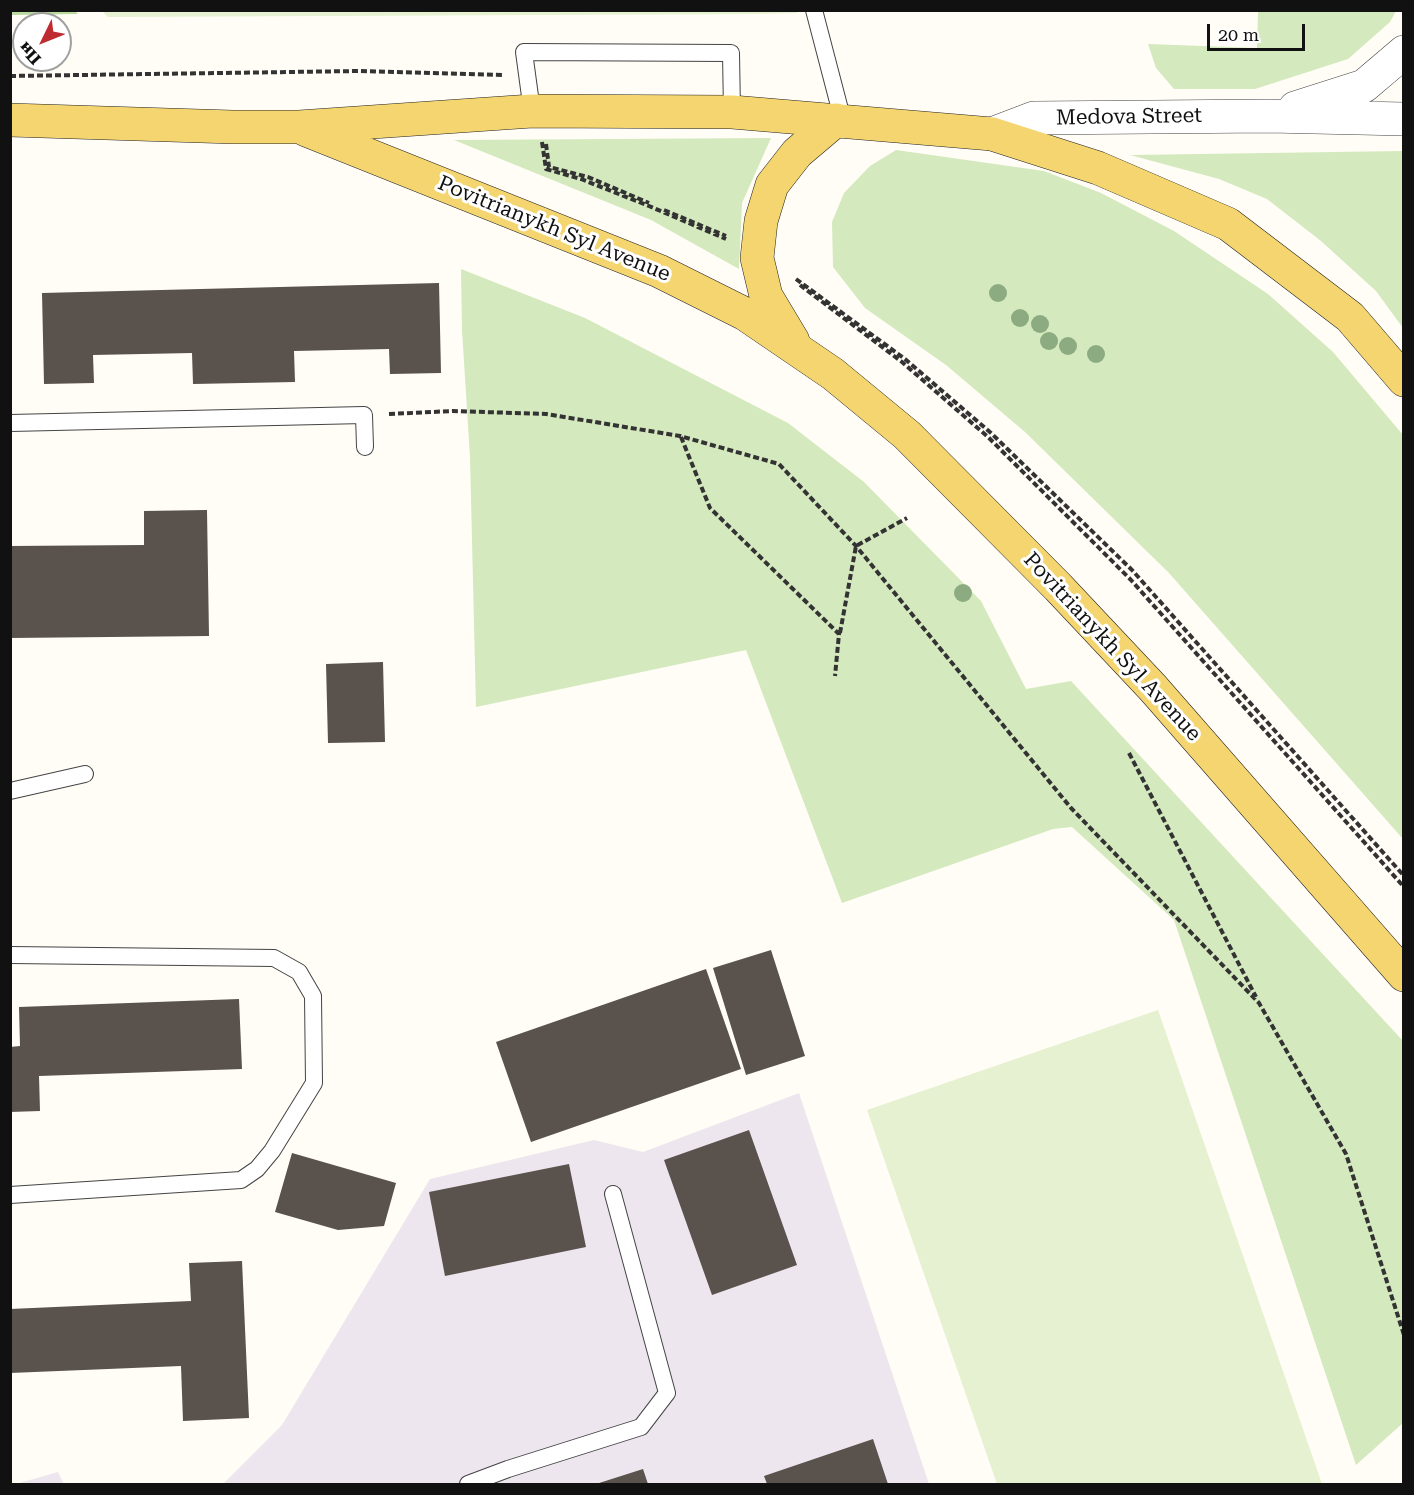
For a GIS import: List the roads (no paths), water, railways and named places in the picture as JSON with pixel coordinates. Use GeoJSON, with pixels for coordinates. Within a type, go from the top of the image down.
{"type":"FeatureCollection","features":[{"type":"Feature","properties":{"kind":"main road","name":"Povitrianykh Syl Avenue"},"geometry":{"type":"LineString","coordinates":[[10,120],[299,127],[532,111],[732,112],[992,134],[1098,168],[1228,224],[1350,317],[1404,380]]}},
{"type":"Feature","properties":{"kind":"main road","name":"Povitrianykh Syl Avenue"},"geometry":{"type":"LineString","coordinates":[[799,351],[766,296],[757,258],[761,221],[772,185],[797,153],[840,120]]}},
{"type":"Feature","properties":{"kind":"main road","name":"Povitrianykh Syl Avenue"},"geometry":{"type":"LineString","coordinates":[[299,127],[660,271],[745,314],[833,374],[907,435],[1058,587],[1160,696],[1402,972]]}},
{"type":"Feature","properties":{"kind":"street","name":"Medova Street"},"geometry":{"type":"LineString","coordinates":[[1269,116],[1364,86],[1404,52]]}},
{"type":"Feature","properties":{"kind":"street","name":"Medova Street"},"geometry":{"type":"LineString","coordinates":[[992,134],[1034,118],[1269,116],[1404,119]]}},
{"type":"Feature","properties":{"kind":"lane"},"geometry":{"type":"LineString","coordinates":[[814,10],[840,120]]}},
{"type":"Feature","properties":{"kind":"lane"},"geometry":{"type":"LineString","coordinates":[[532,111],[524,52],[731,53],[732,112]]}},
{"type":"Feature","properties":{"kind":"lane"},"geometry":{"type":"LineString","coordinates":[[10,423],[364,415],[365,447]]}},
{"type":"Feature","properties":{"kind":"lane"},"geometry":{"type":"LineString","coordinates":[[10,791],[85,774]]}},
{"type":"Feature","properties":{"kind":"lane"},"geometry":{"type":"LineString","coordinates":[[10,956],[274,958],[299,972],[313,996],[314,1083],[272,1152],[257,1169],[241,1180],[10,1195]]}},
{"type":"Feature","properties":{"kind":"lane"},"geometry":{"type":"LineString","coordinates":[[468,1485],[508,1469],[641,1427],[667,1393],[613,1194]]}}]}
